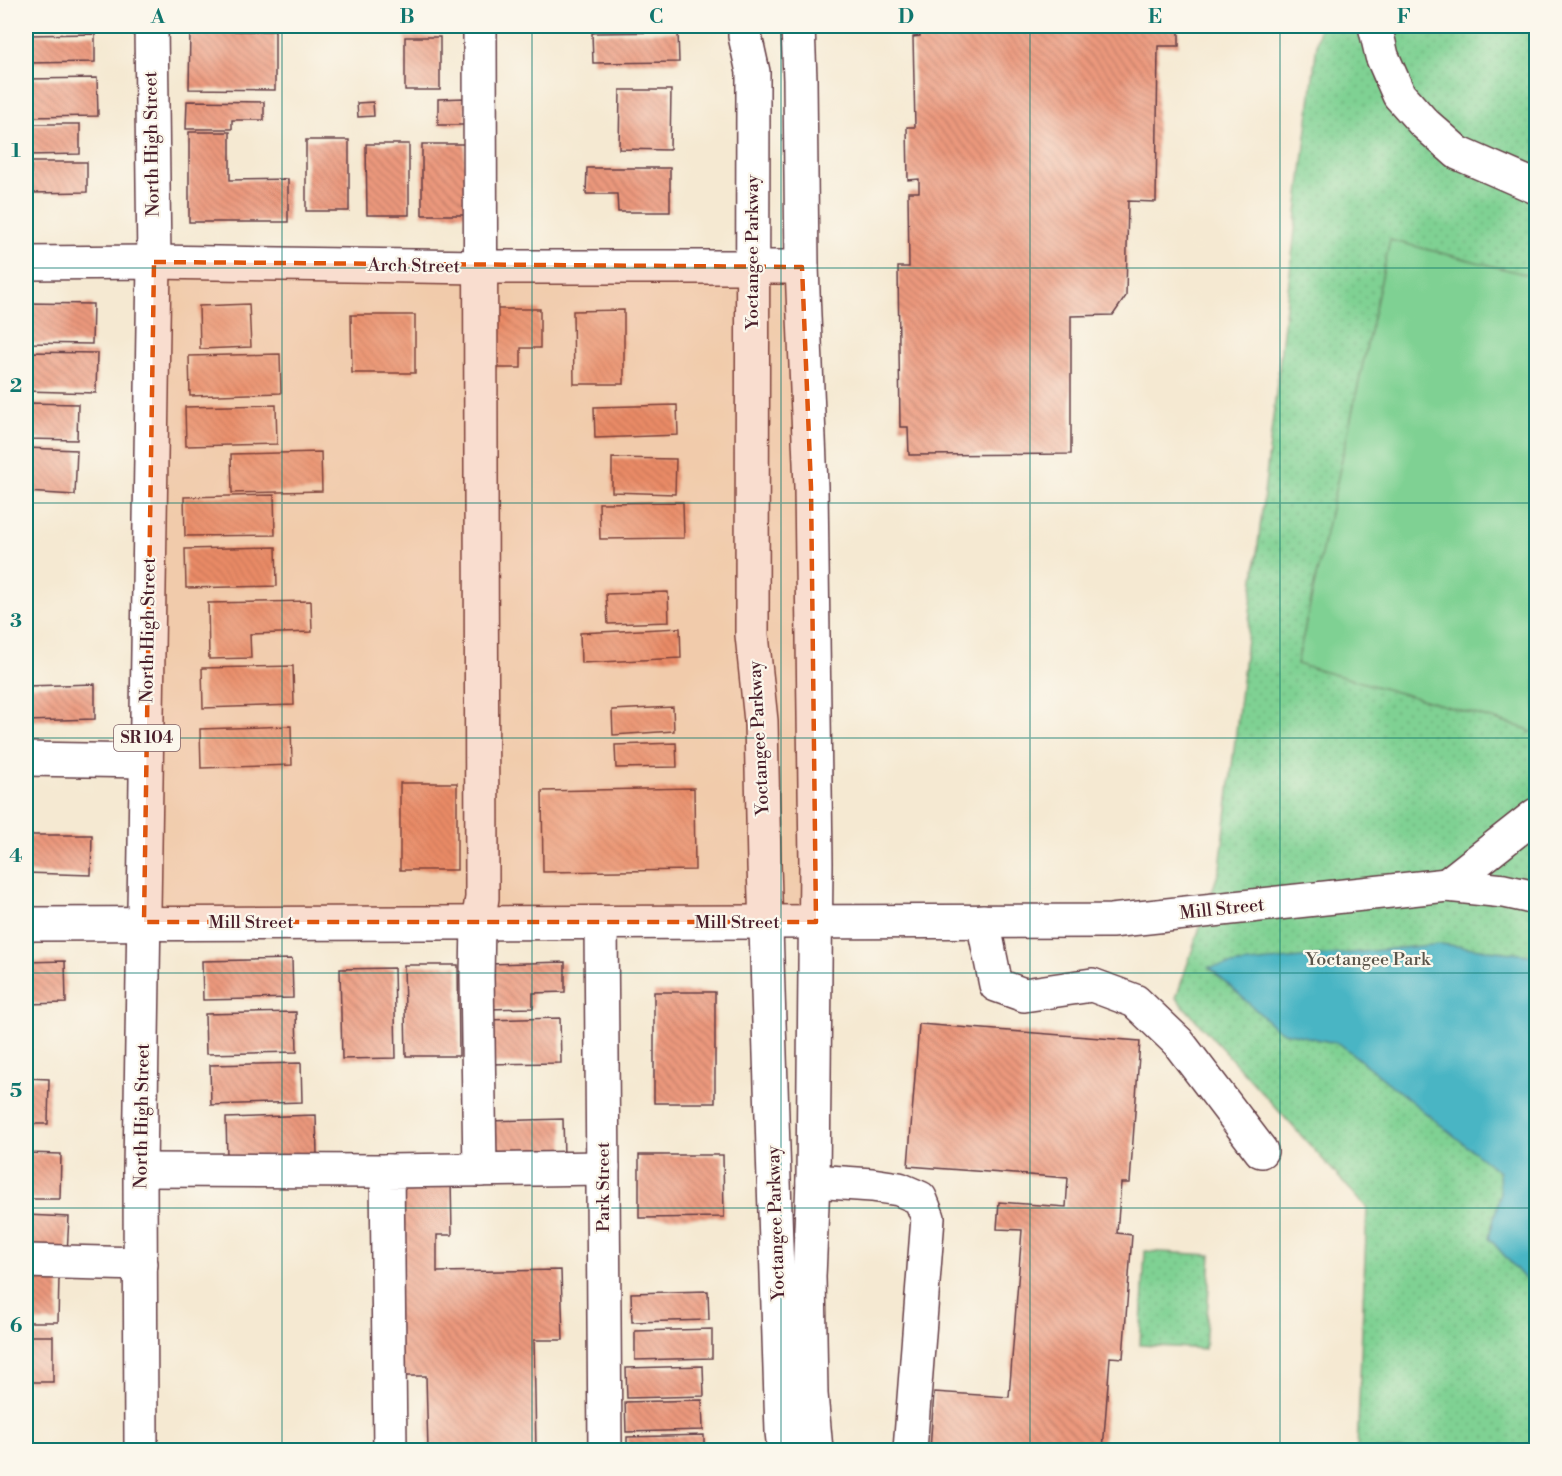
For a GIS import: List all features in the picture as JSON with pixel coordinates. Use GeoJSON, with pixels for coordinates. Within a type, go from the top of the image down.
{"type":"FeatureCollection","features":[{"type":"Feature","properties":{"kind":"street","name":"North High Street"},"geometry":{"type":"LineString","coordinates":[[141,1450],[141,1170],[154,262],[151,26]]}},
{"type":"Feature","properties":{"kind":"street"},"geometry":{"type":"LineString","coordinates":[[480,26],[482,898],[478,923],[480,1170]]}},
{"type":"Feature","properties":{"kind":"street","name":"Yoctangee Parkway"},"geometry":{"type":"LineString","coordinates":[[745,26],[753,72],[752,635],[761,721],[784,1450]]}},
{"type":"Feature","properties":{"kind":"street","name":"Yoctangee Parkway"},"geometry":{"type":"LineString","coordinates":[[798,26],[802,267],[811,487],[816,922],[813,1181],[809,1277],[811,1394],[816,1450]]}},
{"type":"Feature","properties":{"kind":"street"},"geometry":{"type":"LineString","coordinates":[[1375,26],[1382,56],[1399,95],[1423,122],[1458,153],[1536,187]]}},
{"type":"Feature","properties":{"kind":"street","name":"Arch Street"},"geometry":{"type":"LineString","coordinates":[[26,263],[802,267]]}},
{"type":"Feature","properties":{"kind":"street"},"geometry":{"type":"LineString","coordinates":[[26,759],[146,761]]}},
{"type":"Feature","properties":{"kind":"street"},"geometry":{"type":"LineString","coordinates":[[1447,885],[1536,815]]}},
{"type":"Feature","properties":{"kind":"street","name":"Mill Street"},"geometry":{"type":"LineString","coordinates":[[26,924],[1112,921],[1447,885],[1504,891],[1536,898]]}},
{"type":"Feature","properties":{"kind":"street"},"geometry":{"type":"LineString","coordinates":[[983,921],[996,985],[1024,995],[1092,985],[1135,1001],[1178,1042],[1261,1151]]}},
{"type":"Feature","properties":{"kind":"street","name":"Park Street"},"geometry":{"type":"LineString","coordinates":[[602,923],[605,1450]]}},
{"type":"Feature","properties":{"kind":"street"},"geometry":{"type":"LineString","coordinates":[[141,1170],[387,1172],[603,1168]]}},
{"type":"Feature","properties":{"kind":"street"},"geometry":{"type":"LineString","coordinates":[[387,1172],[390,1450]]}},
{"type":"Feature","properties":{"kind":"street"},"geometry":{"type":"LineString","coordinates":[[813,1181],[899,1189],[921,1198],[928,1218],[910,1450]]}},
{"type":"Feature","properties":{"kind":"street"},"geometry":{"type":"LineString","coordinates":[[26,1261],[141,1264]]}},
{"type":"Feature","properties":{"kind":"highlighted area"},"geometry":{"type":"Polygon","coordinates":[[[154,262],[802,267],[811,487],[816,922],[144,922],[154,262]]]}},
{"type":"Feature","properties":{"kind":"green space","name":"Yoctangee Park"},"geometry":{"type":"Polygon","coordinates":[[[1319,26],[1536,26],[1536,1450],[1357,1450],[1367,1208],[1176,998],[1220,868],[1319,26]]]}},
{"type":"Feature","properties":{"kind":"green space"},"geometry":{"type":"Polygon","coordinates":[[[1390,240],[1536,277],[1536,732],[1530,733],[1527,729],[1297,664],[1390,240]]]}},
{"type":"Feature","properties":{"kind":"green space"},"geometry":{"type":"Polygon","coordinates":[[[1145,1251],[1211,1255],[1205,1349],[1140,1345],[1145,1251]]]}},
{"type":"Feature","properties":{"kind":"water"},"geometry":{"type":"Polygon","coordinates":[[[1441,944],[1536,956],[1536,1288],[1531,1286],[1489,1238],[1500,1195],[1499,1172],[1340,1044],[1279,1031],[1209,967],[1441,944]]]}},
{"type":"Feature","properties":{"kind":"building"},"geometry":{"type":"Polygon","coordinates":[[[920,26],[1179,26],[1179,46],[1158,46],[1156,202],[1128,201],[1126,296],[1113,315],[1071,316],[1071,454],[909,455],[908,427],[900,427],[898,267],[909,267],[908,192],[919,192],[919,179],[908,180],[907,127],[915,127],[913,37],[920,36],[920,26]]]}},
{"type":"Feature","properties":{"kind":"building"},"geometry":{"type":"Polygon","coordinates":[[[190,31],[275,31],[275,90],[189,89],[190,31]]]}},
{"type":"Feature","properties":{"kind":"building"},"geometry":{"type":"Polygon","coordinates":[[[678,32],[679,62],[593,63],[592,33],[678,32]]]}},
{"type":"Feature","properties":{"kind":"building"},"geometry":{"type":"Polygon","coordinates":[[[95,34],[95,62],[26,63],[26,35],[95,34]]]}},
{"type":"Feature","properties":{"kind":"building"},"geometry":{"type":"Polygon","coordinates":[[[405,37],[440,37],[440,90],[405,90],[405,37]]]}},
{"type":"Feature","properties":{"kind":"building"},"geometry":{"type":"Polygon","coordinates":[[[97,78],[98,116],[26,117],[26,79],[97,78]]]}},
{"type":"Feature","properties":{"kind":"building"},"geometry":{"type":"Polygon","coordinates":[[[620,90],[671,90],[670,150],[619,149],[620,90]]]}},
{"type":"Feature","properties":{"kind":"building"},"geometry":{"type":"Polygon","coordinates":[[[465,98],[466,125],[438,125],[438,99],[465,98]]]}},
{"type":"Feature","properties":{"kind":"building"},"geometry":{"type":"Polygon","coordinates":[[[187,101],[264,102],[264,120],[232,120],[232,129],[186,129],[187,101]]]}},
{"type":"Feature","properties":{"kind":"building"},"geometry":{"type":"Polygon","coordinates":[[[373,102],[374,116],[358,117],[357,103],[373,102]]]}},
{"type":"Feature","properties":{"kind":"building"},"geometry":{"type":"Polygon","coordinates":[[[26,124],[80,124],[80,154],[26,155],[26,124]]]}},
{"type":"Feature","properties":{"kind":"building"},"geometry":{"type":"Polygon","coordinates":[[[189,132],[230,132],[230,180],[288,179],[288,222],[189,222],[189,132]]]}},
{"type":"Feature","properties":{"kind":"building"},"geometry":{"type":"Polygon","coordinates":[[[306,140],[349,140],[349,211],[306,211],[306,140]]]}},
{"type":"Feature","properties":{"kind":"building"},"geometry":{"type":"Polygon","coordinates":[[[366,144],[409,144],[409,215],[367,215],[366,144]]]}},
{"type":"Feature","properties":{"kind":"building"},"geometry":{"type":"Polygon","coordinates":[[[422,144],[465,144],[465,215],[422,215],[422,144]]]}},
{"type":"Feature","properties":{"kind":"building"},"geometry":{"type":"Polygon","coordinates":[[[31,162],[87,162],[87,192],[31,193],[31,162]]]}},
{"type":"Feature","properties":{"kind":"building"},"geometry":{"type":"Polygon","coordinates":[[[587,168],[670,168],[670,212],[618,212],[617,194],[586,194],[587,168]]]}},
{"type":"Feature","properties":{"kind":"building"},"geometry":{"type":"Polygon","coordinates":[[[26,303],[93,304],[92,344],[26,343],[26,303]]]}},
{"type":"Feature","properties":{"kind":"building"},"geometry":{"type":"Polygon","coordinates":[[[249,304],[251,347],[200,349],[199,306],[249,304]]]}},
{"type":"Feature","properties":{"kind":"building"},"geometry":{"type":"Polygon","coordinates":[[[490,309],[540,309],[540,348],[521,348],[521,368],[490,368],[490,309]]]}},
{"type":"Feature","properties":{"kind":"building"},"geometry":{"type":"Polygon","coordinates":[[[624,310],[624,384],[574,384],[573,311],[624,310]]]}},
{"type":"Feature","properties":{"kind":"building"},"geometry":{"type":"Polygon","coordinates":[[[351,315],[415,315],[415,373],[352,373],[351,315]]]}},
{"type":"Feature","properties":{"kind":"building"},"geometry":{"type":"Polygon","coordinates":[[[26,352],[97,353],[96,393],[26,391],[26,352]]]}},
{"type":"Feature","properties":{"kind":"building"},"geometry":{"type":"Polygon","coordinates":[[[280,354],[281,393],[190,396],[189,356],[280,354]]]}},
{"type":"Feature","properties":{"kind":"building"},"geometry":{"type":"Polygon","coordinates":[[[26,403],[78,404],[77,440],[26,439],[26,403]]]}},
{"type":"Feature","properties":{"kind":"building"},"geometry":{"type":"Polygon","coordinates":[[[276,405],[277,444],[186,446],[185,407],[276,405]]]}},
{"type":"Feature","properties":{"kind":"building"},"geometry":{"type":"Polygon","coordinates":[[[677,405],[678,435],[595,438],[594,407],[677,405]]]}},
{"type":"Feature","properties":{"kind":"building"},"geometry":{"type":"Polygon","coordinates":[[[26,448],[77,450],[75,495],[26,492],[26,448]]]}},
{"type":"Feature","properties":{"kind":"building"},"geometry":{"type":"Polygon","coordinates":[[[321,452],[322,491],[232,493],[231,454],[321,452]]]}},
{"type":"Feature","properties":{"kind":"building"},"geometry":{"type":"Polygon","coordinates":[[[612,458],[676,459],[675,494],[612,492],[612,458]]]}},
{"type":"Feature","properties":{"kind":"building"},"geometry":{"type":"Polygon","coordinates":[[[274,495],[275,535],[185,536],[184,497],[274,495]]]}},
{"type":"Feature","properties":{"kind":"building"},"geometry":{"type":"Polygon","coordinates":[[[683,502],[684,538],[600,539],[599,503],[683,502]]]}},
{"type":"Feature","properties":{"kind":"building"},"geometry":{"type":"Polygon","coordinates":[[[276,547],[277,586],[186,588],[185,549],[276,547]]]}},
{"type":"Feature","properties":{"kind":"building"},"geometry":{"type":"Polygon","coordinates":[[[668,592],[669,622],[608,624],[606,594],[668,592]]]}},
{"type":"Feature","properties":{"kind":"building"},"geometry":{"type":"Polygon","coordinates":[[[311,601],[312,632],[250,634],[251,658],[209,659],[208,603],[311,601]]]}},
{"type":"Feature","properties":{"kind":"building"},"geometry":{"type":"Polygon","coordinates":[[[680,628],[681,658],[581,663],[580,633],[680,628]]]}},
{"type":"Feature","properties":{"kind":"building"},"geometry":{"type":"Polygon","coordinates":[[[293,666],[294,705],[203,708],[202,668],[293,666]]]}},
{"type":"Feature","properties":{"kind":"building"},"geometry":{"type":"Polygon","coordinates":[[[95,684],[95,719],[26,721],[26,686],[95,684]]]}},
{"type":"Feature","properties":{"kind":"building"},"geometry":{"type":"Polygon","coordinates":[[[673,707],[674,731],[613,735],[612,710],[673,707]]]}},
{"type":"Feature","properties":{"kind":"building"},"geometry":{"type":"Polygon","coordinates":[[[291,726],[292,765],[201,768],[200,729],[291,726]]]}},
{"type":"Feature","properties":{"kind":"building"},"geometry":{"type":"Polygon","coordinates":[[[676,743],[677,767],[616,768],[615,745],[676,743]]]}},
{"type":"Feature","properties":{"kind":"building"},"geometry":{"type":"Polygon","coordinates":[[[400,783],[457,783],[457,870],[400,870],[400,783]]]}},
{"type":"Feature","properties":{"kind":"building"},"geometry":{"type":"Polygon","coordinates":[[[694,788],[695,870],[543,872],[542,791],[694,788]]]}},
{"type":"Feature","properties":{"kind":"building"},"geometry":{"type":"Polygon","coordinates":[[[26,835],[92,835],[91,875],[26,873],[26,835]]]}},
{"type":"Feature","properties":{"kind":"building"},"geometry":{"type":"Polygon","coordinates":[[[292,959],[293,998],[203,1000],[202,961],[292,959]]]}},
{"type":"Feature","properties":{"kind":"building"},"geometry":{"type":"Polygon","coordinates":[[[65,961],[66,1003],[26,1004],[26,962],[65,961]]]}},
{"type":"Feature","properties":{"kind":"building"},"geometry":{"type":"Polygon","coordinates":[[[565,962],[565,992],[533,993],[533,1008],[489,1009],[488,964],[565,962]]]}},
{"type":"Feature","properties":{"kind":"building"},"geometry":{"type":"Polygon","coordinates":[[[404,965],[458,965],[459,1056],[406,1056],[404,965]]]}},
{"type":"Feature","properties":{"kind":"building"},"geometry":{"type":"Polygon","coordinates":[[[394,968],[396,1058],[342,1059],[340,969],[394,968]]]}},
{"type":"Feature","properties":{"kind":"building"},"geometry":{"type":"Polygon","coordinates":[[[654,992],[715,992],[715,1103],[654,1103],[654,992]]]}},
{"type":"Feature","properties":{"kind":"building"},"geometry":{"type":"Polygon","coordinates":[[[296,1012],[297,1052],[206,1054],[205,1014],[296,1012]]]}},
{"type":"Feature","properties":{"kind":"building"},"geometry":{"type":"Polygon","coordinates":[[[560,1018],[561,1063],[488,1064],[487,1020],[560,1018]]]}},
{"type":"Feature","properties":{"kind":"building"},"geometry":{"type":"Polygon","coordinates":[[[919,1024],[1140,1041],[1130,1183],[1121,1183],[1117,1233],[1132,1235],[1123,1358],[1110,1357],[1103,1450],[930,1450],[934,1392],[1009,1397],[1022,1230],[997,1229],[999,1202],[1066,1207],[1068,1178],[908,1166],[919,1024]]]}},
{"type":"Feature","properties":{"kind":"building"},"geometry":{"type":"Polygon","coordinates":[[[301,1063],[302,1102],[211,1105],[210,1065],[301,1063]]]}},
{"type":"Feature","properties":{"kind":"building"},"geometry":{"type":"Polygon","coordinates":[[[26,1078],[49,1079],[48,1124],[26,1124],[26,1078]]]}},
{"type":"Feature","properties":{"kind":"building"},"geometry":{"type":"Polygon","coordinates":[[[316,1115],[317,1155],[227,1157],[226,1118],[316,1115]]]}},
{"type":"Feature","properties":{"kind":"building"},"geometry":{"type":"Polygon","coordinates":[[[563,1119],[564,1157],[488,1158],[487,1121],[563,1119]]]}},
{"type":"Feature","properties":{"kind":"building"},"geometry":{"type":"Polygon","coordinates":[[[26,1153],[61,1154],[60,1199],[26,1199],[26,1153]]]}},
{"type":"Feature","properties":{"kind":"building"},"geometry":{"type":"Polygon","coordinates":[[[639,1155],[723,1155],[724,1217],[639,1218],[639,1155]]]}},
{"type":"Feature","properties":{"kind":"building"},"geometry":{"type":"Polygon","coordinates":[[[390,1179],[451,1179],[452,1235],[437,1235],[437,1272],[561,1270],[563,1340],[534,1340],[536,1450],[428,1450],[426,1376],[394,1376],[390,1179]]]}},
{"type":"Feature","properties":{"kind":"building"},"geometry":{"type":"Polygon","coordinates":[[[26,1215],[69,1217],[67,1254],[26,1251],[26,1215]]]}},
{"type":"Feature","properties":{"kind":"building"},"geometry":{"type":"Polygon","coordinates":[[[26,1276],[59,1277],[58,1322],[26,1322],[26,1276]]]}},
{"type":"Feature","properties":{"kind":"building"},"geometry":{"type":"Polygon","coordinates":[[[708,1291],[709,1320],[632,1322],[631,1293],[708,1291]]]}},
{"type":"Feature","properties":{"kind":"building"},"geometry":{"type":"Polygon","coordinates":[[[712,1329],[712,1358],[635,1360],[635,1331],[712,1329]]]}},
{"type":"Feature","properties":{"kind":"building"},"geometry":{"type":"Polygon","coordinates":[[[26,1336],[53,1336],[53,1382],[26,1382],[26,1336]]]}},
{"type":"Feature","properties":{"kind":"building"},"geometry":{"type":"Polygon","coordinates":[[[703,1366],[704,1396],[627,1398],[626,1368],[703,1366]]]}},
{"type":"Feature","properties":{"kind":"building"},"geometry":{"type":"Polygon","coordinates":[[[702,1400],[703,1430],[626,1432],[625,1402],[702,1400]]]}},
{"type":"Feature","properties":{"kind":"building"},"geometry":{"type":"Polygon","coordinates":[[[704,1435],[704,1450],[627,1450],[627,1437],[704,1435]]]}}]}
